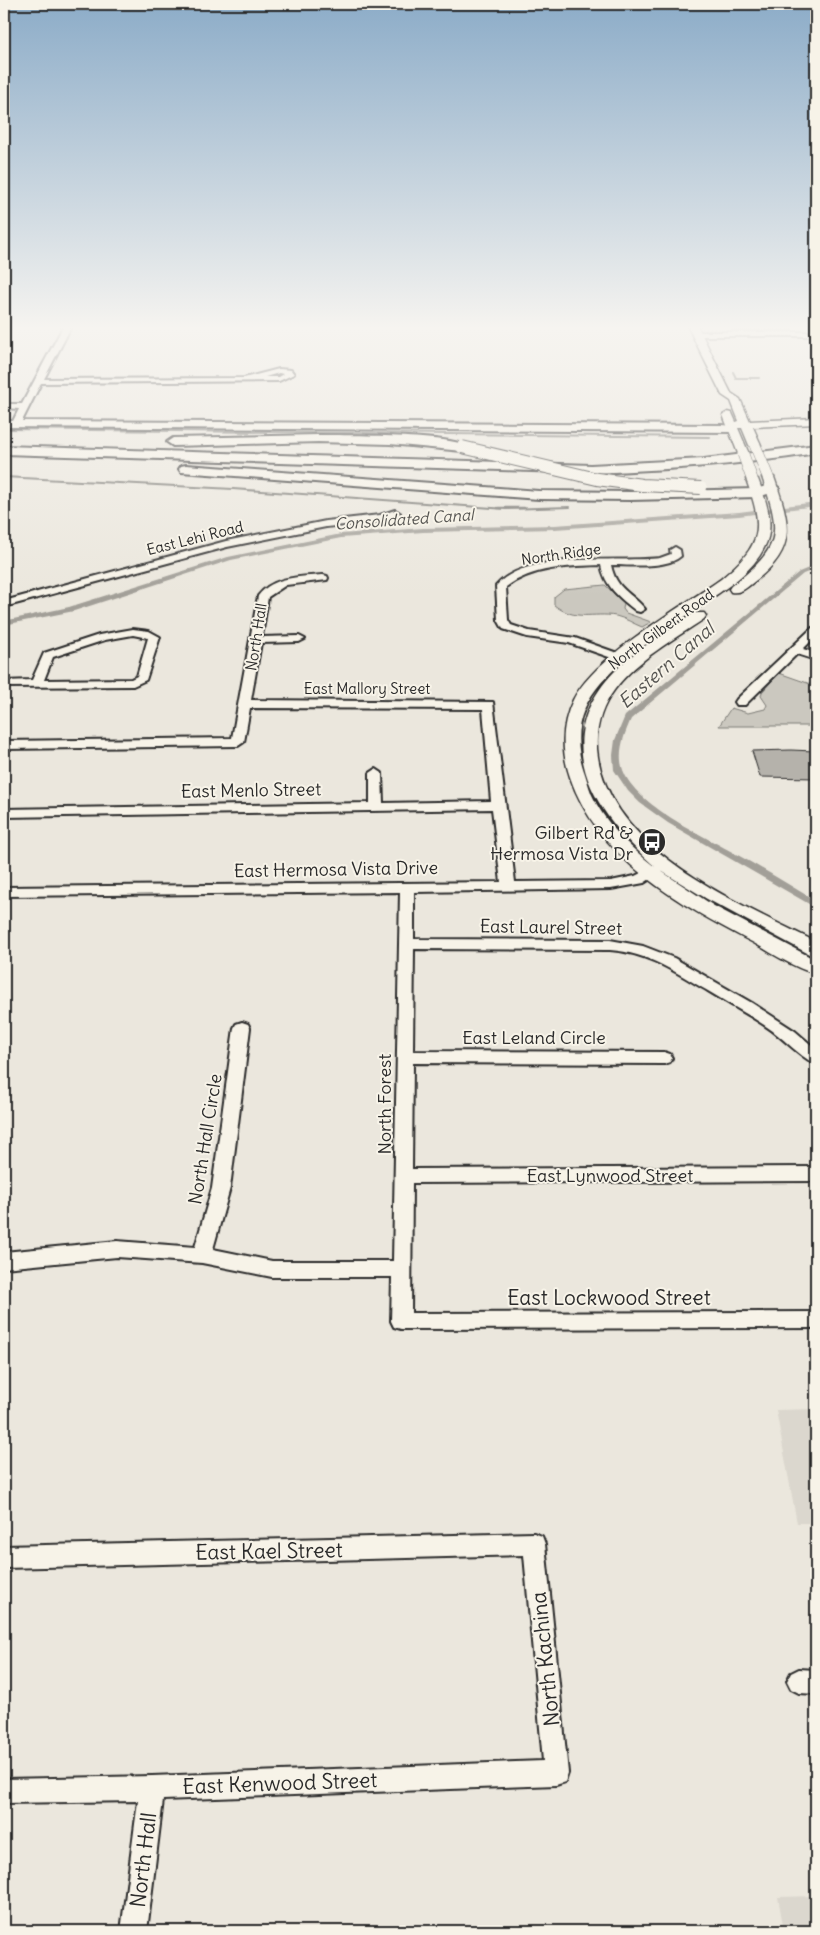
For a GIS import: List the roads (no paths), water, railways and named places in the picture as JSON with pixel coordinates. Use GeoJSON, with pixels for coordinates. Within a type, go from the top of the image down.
{"type":"FeatureCollection","features":[{"type":"Feature","properties":{"kind":"highway"},"geometry":{"type":"LineString","coordinates":[[4,443],[350,438],[415,441],[507,455],[614,482],[673,488],[756,491]]}},
{"type":"Feature","properties":{"kind":"highway"},"geometry":{"type":"LineString","coordinates":[[4,450],[591,469],[690,465],[816,449]]}},
{"type":"Feature","properties":{"kind":"highway"},"geometry":{"type":"LineString","coordinates":[[4,459],[595,480],[714,474],[816,461]]}},
{"type":"Feature","properties":{"kind":"highway"},"geometry":{"type":"LineString","coordinates":[[46,460],[539,495],[622,496],[756,491],[770,483]]}},
{"type":"Feature","properties":{"kind":"main road","name":"North Gilbert Road"},"geometry":{"type":"LineString","coordinates":[[726,415],[729,427],[740,447],[765,520],[765,530],[760,544],[753,558],[742,570],[619,657],[594,680],[579,705],[572,722],[571,756],[575,776],[583,797],[596,818],[615,842],[657,869],[719,916],[816,968]]}},
{"type":"Feature","properties":{"kind":"main road","name":"North Gilbert Road"},"geometry":{"type":"LineString","coordinates":[[743,415],[756,445],[777,502],[782,540],[763,568],[635,662],[609,687],[601,698],[590,729],[588,745],[590,768],[598,788],[618,820],[657,869],[816,950]]}},
{"type":"Feature","properties":{"kind":"main road"},"geometry":{"type":"LineString","coordinates":[[748,427],[816,421]]}},
{"type":"Feature","properties":{"kind":"main road"},"geometry":{"type":"LineString","coordinates":[[729,427],[816,427]]}},
{"type":"Feature","properties":{"kind":"street"},"geometry":{"type":"LineString","coordinates":[[16,424],[21,415]]}},
{"type":"Feature","properties":{"kind":"street"},"geometry":{"type":"LineString","coordinates":[[4,424],[729,427]]}},
{"type":"Feature","properties":{"kind":"street","name":"East Lehi Road"},"geometry":{"type":"LineString","coordinates":[[4,604],[200,550],[311,527],[382,518],[395,513]]}},
{"type":"Feature","properties":{"kind":"street","name":"North Ridge"},"geometry":{"type":"LineString","coordinates":[[635,662],[571,640],[515,631],[507,627],[503,620],[501,586],[515,575],[556,567],[605,562],[667,560],[676,556],[675,550]]}},
{"type":"Feature","properties":{"kind":"street"},"geometry":{"type":"LineString","coordinates":[[605,562],[608,577],[614,588],[640,610]]}},
{"type":"Feature","properties":{"kind":"street","name":"North Hall"},"geometry":{"type":"LineString","coordinates":[[4,745],[238,742],[263,596],[269,588],[294,581],[323,578]]}},
{"type":"Feature","properties":{"kind":"street"},"geometry":{"type":"LineString","coordinates":[[741,702],[816,630]]}},
{"type":"Feature","properties":{"kind":"street"},"geometry":{"type":"LineString","coordinates":[[4,684],[132,682],[142,678],[154,637],[151,634],[120,632],[48,655],[37,683]]}},
{"type":"Feature","properties":{"kind":"street"},"geometry":{"type":"LineString","coordinates":[[256,640],[299,639]]}},
{"type":"Feature","properties":{"kind":"street"},"geometry":{"type":"LineString","coordinates":[[795,650],[816,657]]}},
{"type":"Feature","properties":{"kind":"street","name":"East Mallory Street"},"geometry":{"type":"LineString","coordinates":[[245,704],[489,705],[498,805]]}},
{"type":"Feature","properties":{"kind":"street"},"geometry":{"type":"LineString","coordinates":[[376,774],[377,807]]}},
{"type":"Feature","properties":{"kind":"street"},"geometry":{"type":"LineString","coordinates":[[498,805],[509,886]]}},
{"type":"Feature","properties":{"kind":"street","name":"East Menlo Street"},"geometry":{"type":"LineString","coordinates":[[4,813],[498,805]]}},
{"type":"Feature","properties":{"kind":"street","name":"East Hermosa Vista Drive"},"geometry":{"type":"LineString","coordinates":[[4,892],[611,885],[628,883],[657,869]]}},
{"type":"Feature","properties":{"kind":"street","name":"North Forest"},"geometry":{"type":"LineString","coordinates":[[401,1321],[407,887]]}},
{"type":"Feature","properties":{"kind":"street","name":"East Laurel Street"},"geometry":{"type":"LineString","coordinates":[[407,944],[600,945],[631,947],[650,953],[670,963],[740,1003],[783,1030],[816,1058]]}},
{"type":"Feature","properties":{"kind":"street","name":"North Hall Circle"},"geometry":{"type":"LineString","coordinates":[[202,1255],[221,1188],[242,1028]]}},
{"type":"Feature","properties":{"kind":"street","name":"East Leland Circle"},"geometry":{"type":"LineString","coordinates":[[404,1057],[664,1058]]}},
{"type":"Feature","properties":{"kind":"street","name":"East Lynwood Street"},"geometry":{"type":"LineString","coordinates":[[404,1176],[816,1174]]}},
{"type":"Feature","properties":{"kind":"street"},"geometry":{"type":"LineString","coordinates":[[4,1260],[117,1249],[202,1255],[272,1269],[403,1269]]}},
{"type":"Feature","properties":{"kind":"street","name":"East Lockwood Street"},"geometry":{"type":"LineString","coordinates":[[401,1321],[816,1320]]}},
{"type":"Feature","properties":{"kind":"street","name":"East Kael Street"},"geometry":{"type":"LineString","coordinates":[[4,1557],[534,1544]]}},
{"type":"Feature","properties":{"kind":"street","name":"North Kachina"},"geometry":{"type":"LineString","coordinates":[[534,1544],[556,1773]]}},
{"type":"Feature","properties":{"kind":"street","name":"East Kenwood Street"},"geometry":{"type":"LineString","coordinates":[[4,1791],[152,1788],[556,1773]]}},
{"type":"Feature","properties":{"kind":"street","name":"North Hall"},"geometry":{"type":"LineString","coordinates":[[134,1931],[152,1788]]}},
{"type":"Feature","properties":{"kind":"waterway"},"geometry":{"type":"LineString","coordinates":[[4,429],[710,437]]}},
{"type":"Feature","properties":{"kind":"waterway"},"geometry":{"type":"LineString","coordinates":[[4,477],[233,489],[506,509],[570,507]]}},
{"type":"Feature","properties":{"kind":"waterway","name":"Consolidated Canal"},"geometry":{"type":"LineString","coordinates":[[4,623],[71,609],[230,558],[341,536],[423,530],[555,527],[739,514],[816,504]]}},
{"type":"Feature","properties":{"kind":"waterway"},"geometry":{"type":"LineString","coordinates":[[498,508],[524,508]]}},
{"type":"Feature","properties":{"kind":"waterway","name":"Eastern Canal"},"geometry":{"type":"LineString","coordinates":[[816,567],[801,573],[628,718],[619,740],[617,755],[617,762],[622,777],[631,789],[656,811],[816,905]]}},
{"type":"Feature","properties":{"kind":"place","name":"Gilbert Rd & Hermosa Vista Dr"},"geometry":{"type":"Point","coordinates":[652,842]}}]}
